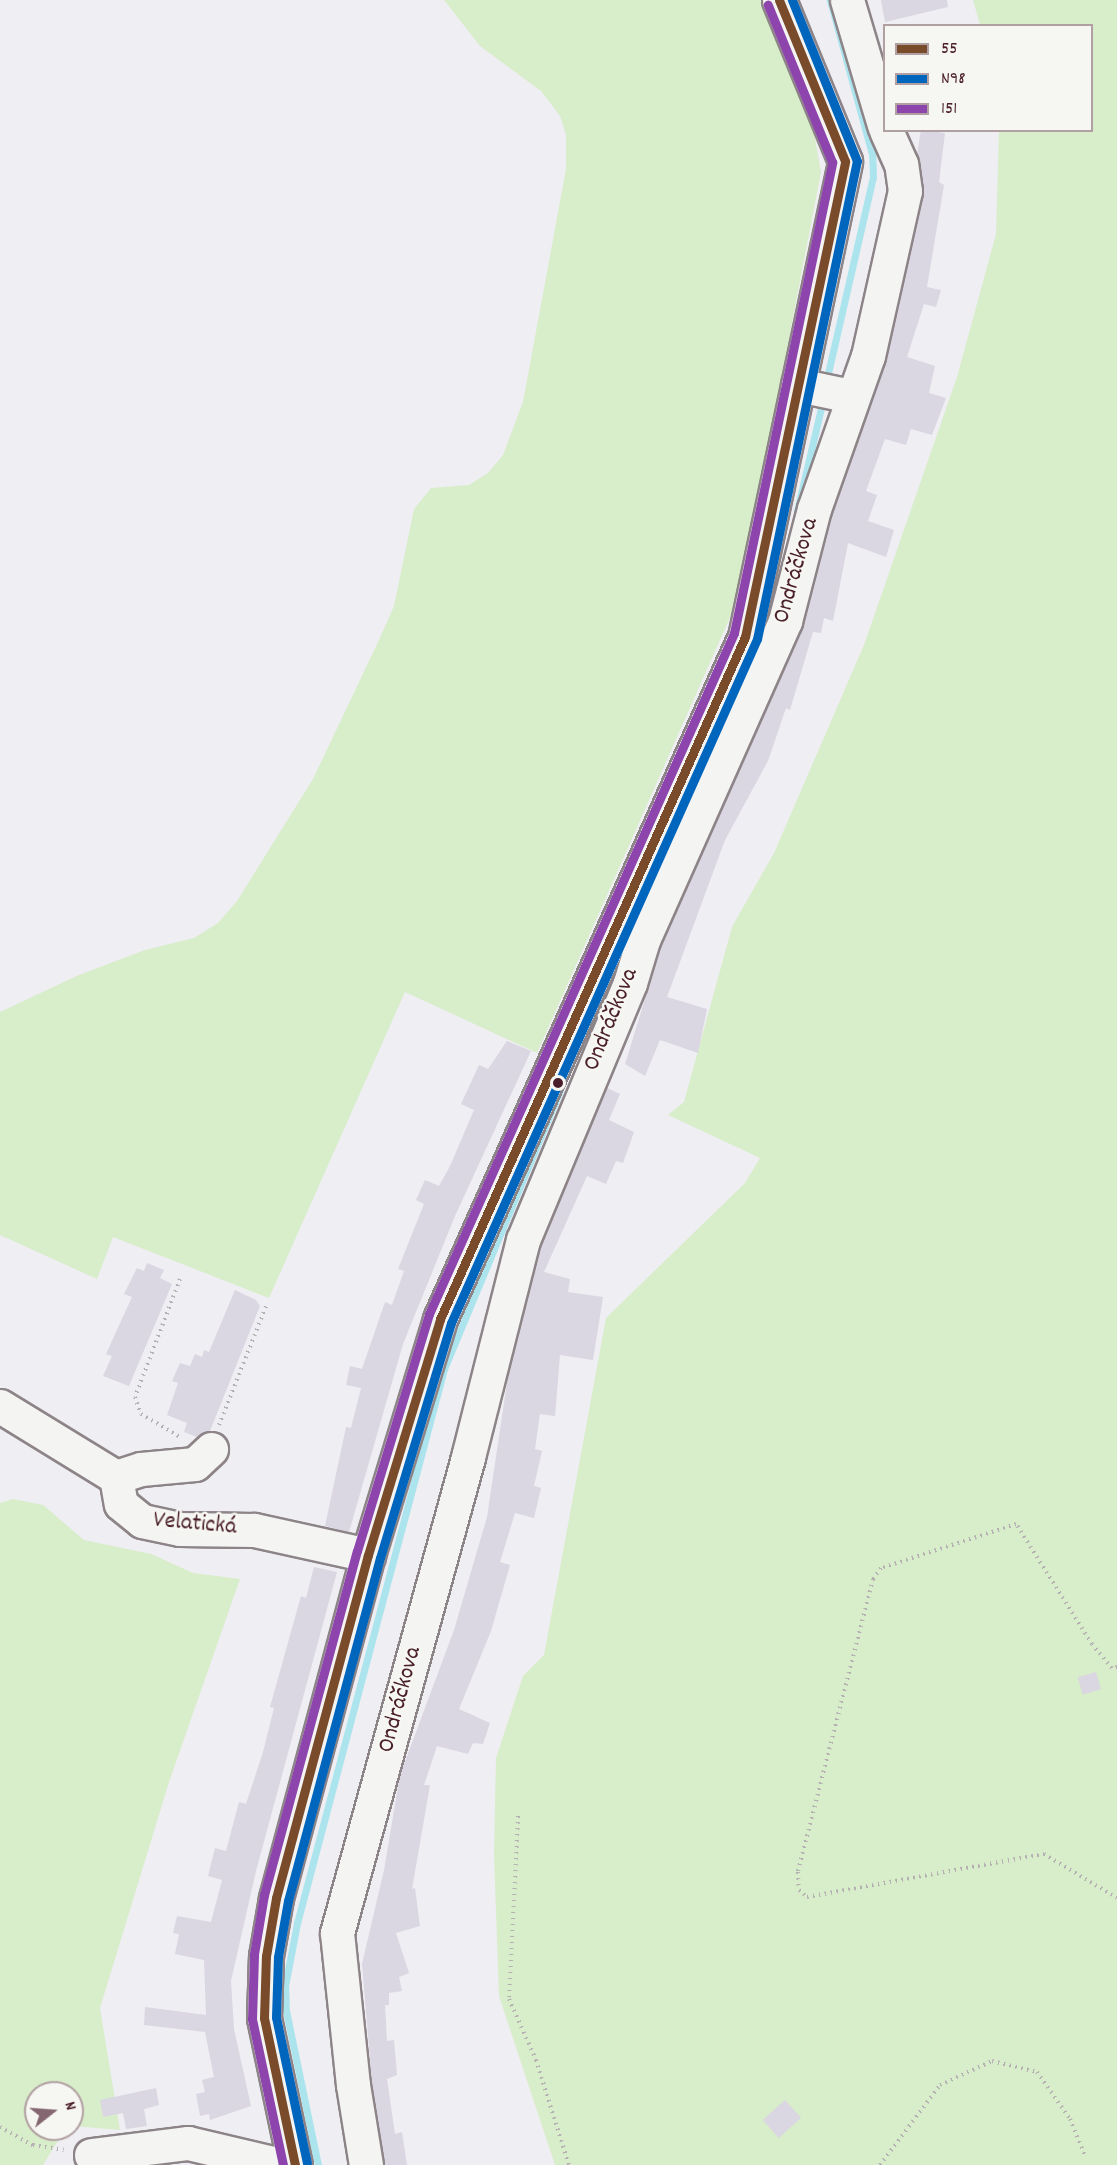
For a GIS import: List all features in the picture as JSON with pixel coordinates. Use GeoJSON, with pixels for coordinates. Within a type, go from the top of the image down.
{"type":"FeatureCollection","features":[{"type":"Feature","properties":{"kind":"street","name":"Ondráčkova"},"geometry":{"type":"LineString","coordinates":[[295,2165],[264,2018],[266,1956],[276,1898],[368,1555],[440,1319],[502,1233],[630,983],[644,940],[785,621],[814,509],[845,161],[778,0]]}},
{"type":"Feature","properties":{"kind":"street"},"geometry":{"type":"LineString","coordinates":[[847,0],[883,119]]}},
{"type":"Feature","properties":{"kind":"street","name":"Ondráčkova"},"geometry":{"type":"LineString","coordinates":[[366,2165],[353,2085],[337,1933],[471,1446],[502,1233],[745,637],[824,391],[881,310],[905,190],[901,164],[887,132]]}},
{"type":"Feature","properties":{"kind":"street"},"geometry":{"type":"LineString","coordinates":[[0,1406],[116,1476],[141,1469],[195,1464],[211,1449]]}},
{"type":"Feature","properties":{"kind":"street","name":"Velatická"},"geometry":{"type":"LineString","coordinates":[[116,1476],[120,1504],[142,1521],[180,1529],[254,1530],[368,1555]]}},
{"type":"Feature","properties":{"kind":"street"},"geometry":{"type":"LineString","coordinates":[[91,2155],[188,2142],[281,2165]]}},
{"type":"Feature","properties":{"kind":"path"},"geometry":{"type":"LineString","coordinates":[[180,1279],[136,1386],[135,1405],[153,1424],[211,1449],[267,1304]]}},
{"type":"Feature","properties":{"kind":"path"},"geometry":{"type":"LineString","coordinates":[[1117,1667],[1112,1668],[1092,1644],[1016,1524],[881,1568],[873,1579],[798,1872],[800,1890],[807,1897],[1044,1854],[1117,1898]]}},
{"type":"Feature","properties":{"kind":"path"},"geometry":{"type":"LineString","coordinates":[[518,1816],[509,2000],[536,2060],[569,2165]]}},
{"type":"Feature","properties":{"kind":"path"},"geometry":{"type":"LineString","coordinates":[[880,2165],[940,2085],[992,2061],[1037,2072],[1070,2119],[1085,2156]]}},
{"type":"Feature","properties":{"kind":"path"},"geometry":{"type":"LineString","coordinates":[[0,2127],[33,2145],[91,2155]]}},
{"type":"Feature","properties":{"kind":"green space"},"geometry":{"type":"Polygon","coordinates":[[[444,0],[765,0],[809,105],[821,172],[739,597],[537,1053],[405,992],[269,1298],[113,1237],[97,1279],[0,1235],[0,1012],[79,975],[145,950],[194,938],[218,923],[237,901],[313,779],[379,640],[394,606],[414,509],[431,488],[469,485],[488,473],[503,455],[523,402],[566,169],[566,135],[560,116],[541,91],[480,46],[444,0]]]}},
{"type":"Feature","properties":{"kind":"green space"},"geometry":{"type":"Polygon","coordinates":[[[973,0],[1117,0],[1117,2165],[555,2165],[499,1996],[494,1855],[496,1758],[523,1676],[544,1655],[606,1318],[745,1183],[760,1158],[668,1115],[684,1102],[732,927],[774,853],[864,645],[957,377],[996,234],[999,132],[1093,132],[1093,24],[980,24],[973,0]]]}},
{"type":"Feature","properties":{"kind":"green space"},"geometry":{"type":"Polygon","coordinates":[[[13,1499],[43,1505],[84,1540],[151,1554],[193,1573],[240,1579],[169,1782],[100,2008],[120,2130],[84,2127],[84,2081],[24,2081],[24,2141],[58,2141],[43,2165],[0,2165],[0,1503],[13,1499]]]}},
{"type":"Feature","properties":{"kind":"building"},"geometry":{"type":"Polygon","coordinates":[[[881,0],[947,0],[948,7],[885,22],[881,0]]]}},
{"type":"Feature","properties":{"kind":"building"},"geometry":{"type":"Polygon","coordinates":[[[921,132],[945,133],[939,182],[944,185],[927,287],[941,290],[936,307],[924,304],[907,357],[935,366],[929,393],[946,398],[932,435],[911,429],[906,445],[885,439],[866,491],[877,495],[868,521],[894,530],[886,557],[848,543],[833,621],[824,618],[821,633],[813,632],[790,710],[786,708],[768,761],[725,840],[667,997],[707,1009],[698,1053],[660,1040],[645,1076],[625,1064],[661,947],[802,628],[832,514],[886,362],[923,195],[917,154],[921,132]]]}},
{"type":"Feature","properties":{"kind":"building"},"geometry":{"type":"Polygon","coordinates":[[[507,1041],[531,1051],[455,1216],[403,1344],[349,1532],[325,1526],[346,1427],[351,1428],[361,1388],[346,1385],[350,1366],[362,1369],[385,1302],[392,1305],[404,1271],[398,1269],[424,1204],[416,1200],[425,1180],[439,1186],[450,1166],[474,1110],[461,1104],[479,1065],[488,1069],[507,1041]]]}},
{"type":"Feature","properties":{"kind":"building"},"geometry":{"type":"Polygon","coordinates":[[[607,1088],[620,1094],[609,1120],[634,1132],[623,1163],[616,1161],[606,1184],[587,1176],[544,1272],[570,1279],[568,1292],[603,1297],[593,1360],[560,1355],[555,1416],[540,1414],[535,1449],[542,1451],[534,1486],[541,1488],[534,1518],[515,1513],[500,1562],[510,1565],[491,1631],[459,1709],[490,1723],[483,1744],[473,1743],[468,1754],[437,1746],[424,1785],[430,1785],[412,1889],[415,1888],[420,1926],[396,1933],[409,1973],[399,1977],[402,1991],[389,1993],[389,2005],[385,2005],[387,2041],[394,2040],[397,2075],[387,2079],[395,2134],[402,2132],[407,2165],[384,2165],[372,2083],[362,1964],[384,1870],[400,1775],[454,1630],[487,1517],[508,1376],[541,1246],[607,1088]]]}},
{"type":"Feature","properties":{"kind":"building"},"geometry":{"type":"Polygon","coordinates":[[[147,1263],[164,1270],[160,1278],[172,1284],[129,1386],[103,1376],[112,1356],[106,1354],[132,1297],[124,1294],[137,1268],[144,1271],[147,1263]]]}},
{"type":"Feature","properties":{"kind":"building"},"geometry":{"type":"Polygon","coordinates":[[[235,1290],[256,1300],[260,1306],[210,1431],[197,1437],[184,1432],[187,1423],[167,1415],[178,1383],[172,1381],[180,1363],[190,1366],[195,1354],[202,1357],[204,1350],[209,1352],[235,1290]]]}},
{"type":"Feature","properties":{"kind":"building"},"geometry":{"type":"Polygon","coordinates":[[[314,1567],[337,1572],[256,1871],[231,1981],[234,2029],[251,2106],[210,2120],[209,2114],[200,2116],[196,2094],[205,2092],[202,2080],[214,2077],[205,2032],[144,2025],[145,2007],[206,2015],[204,1960],[175,1954],[179,1934],[173,1933],[177,1916],[211,1922],[222,1880],[208,1876],[215,1848],[226,1851],[239,1802],[246,1804],[263,1752],[274,1708],[270,1707],[301,1596],[306,1598],[314,1567]]]}},
{"type":"Feature","properties":{"kind":"building"},"geometry":{"type":"Polygon","coordinates":[[[1096,1672],[1101,1689],[1083,1695],[1078,1677],[1096,1672]]]}},
{"type":"Feature","properties":{"kind":"building"},"geometry":{"type":"Polygon","coordinates":[[[156,2088],[159,2105],[144,2109],[147,2126],[126,2129],[123,2113],[103,2117],[100,2100],[156,2088]]]}},
{"type":"Feature","properties":{"kind":"building"},"geometry":{"type":"Polygon","coordinates":[[[785,2100],[801,2118],[779,2138],[763,2120],[785,2100]]]}},
{"type":"Feature","properties":{"kind":"waterway"},"geometry":{"type":"LineString","coordinates":[[826,382],[873,177],[872,154],[830,0]]}},
{"type":"Feature","properties":{"kind":"waterway"},"geometry":{"type":"LineString","coordinates":[[797,511],[823,399]]}},
{"type":"Feature","properties":{"kind":"waterway"},"geometry":{"type":"LineString","coordinates":[[762,632],[775,600]]}},
{"type":"Feature","properties":{"kind":"waterway"},"geometry":{"type":"LineString","coordinates":[[582,1041],[625,947]]}},
{"type":"Feature","properties":{"kind":"waterway"},"geometry":{"type":"LineString","coordinates":[[318,2165],[286,2011],[285,1986],[297,1923],[444,1369],[560,1090]]}},
{"type":"Feature","properties":{"kind":"transit line","name":"55"},"geometry":{"type":"LineString","coordinates":[[295,2165],[264,2018],[266,1956],[276,1898],[368,1555],[440,1319],[745,637],[845,161],[779,0]]}},
{"type":"Feature","properties":{"kind":"transit line","name":"N98"},"geometry":{"type":"LineString","coordinates":[[307,2163],[276,2017],[278,1957],[288,1901],[380,1558],[451,1323],[757,639],[857,161],[792,0]]}},
{"type":"Feature","properties":{"kind":"transit line","name":"151"},"geometry":{"type":"LineString","coordinates":[[283,2165],[252,2019],[254,1954],[264,1895],[357,1551],[429,1314],[734,633],[832,162],[768,5]]}}]}
